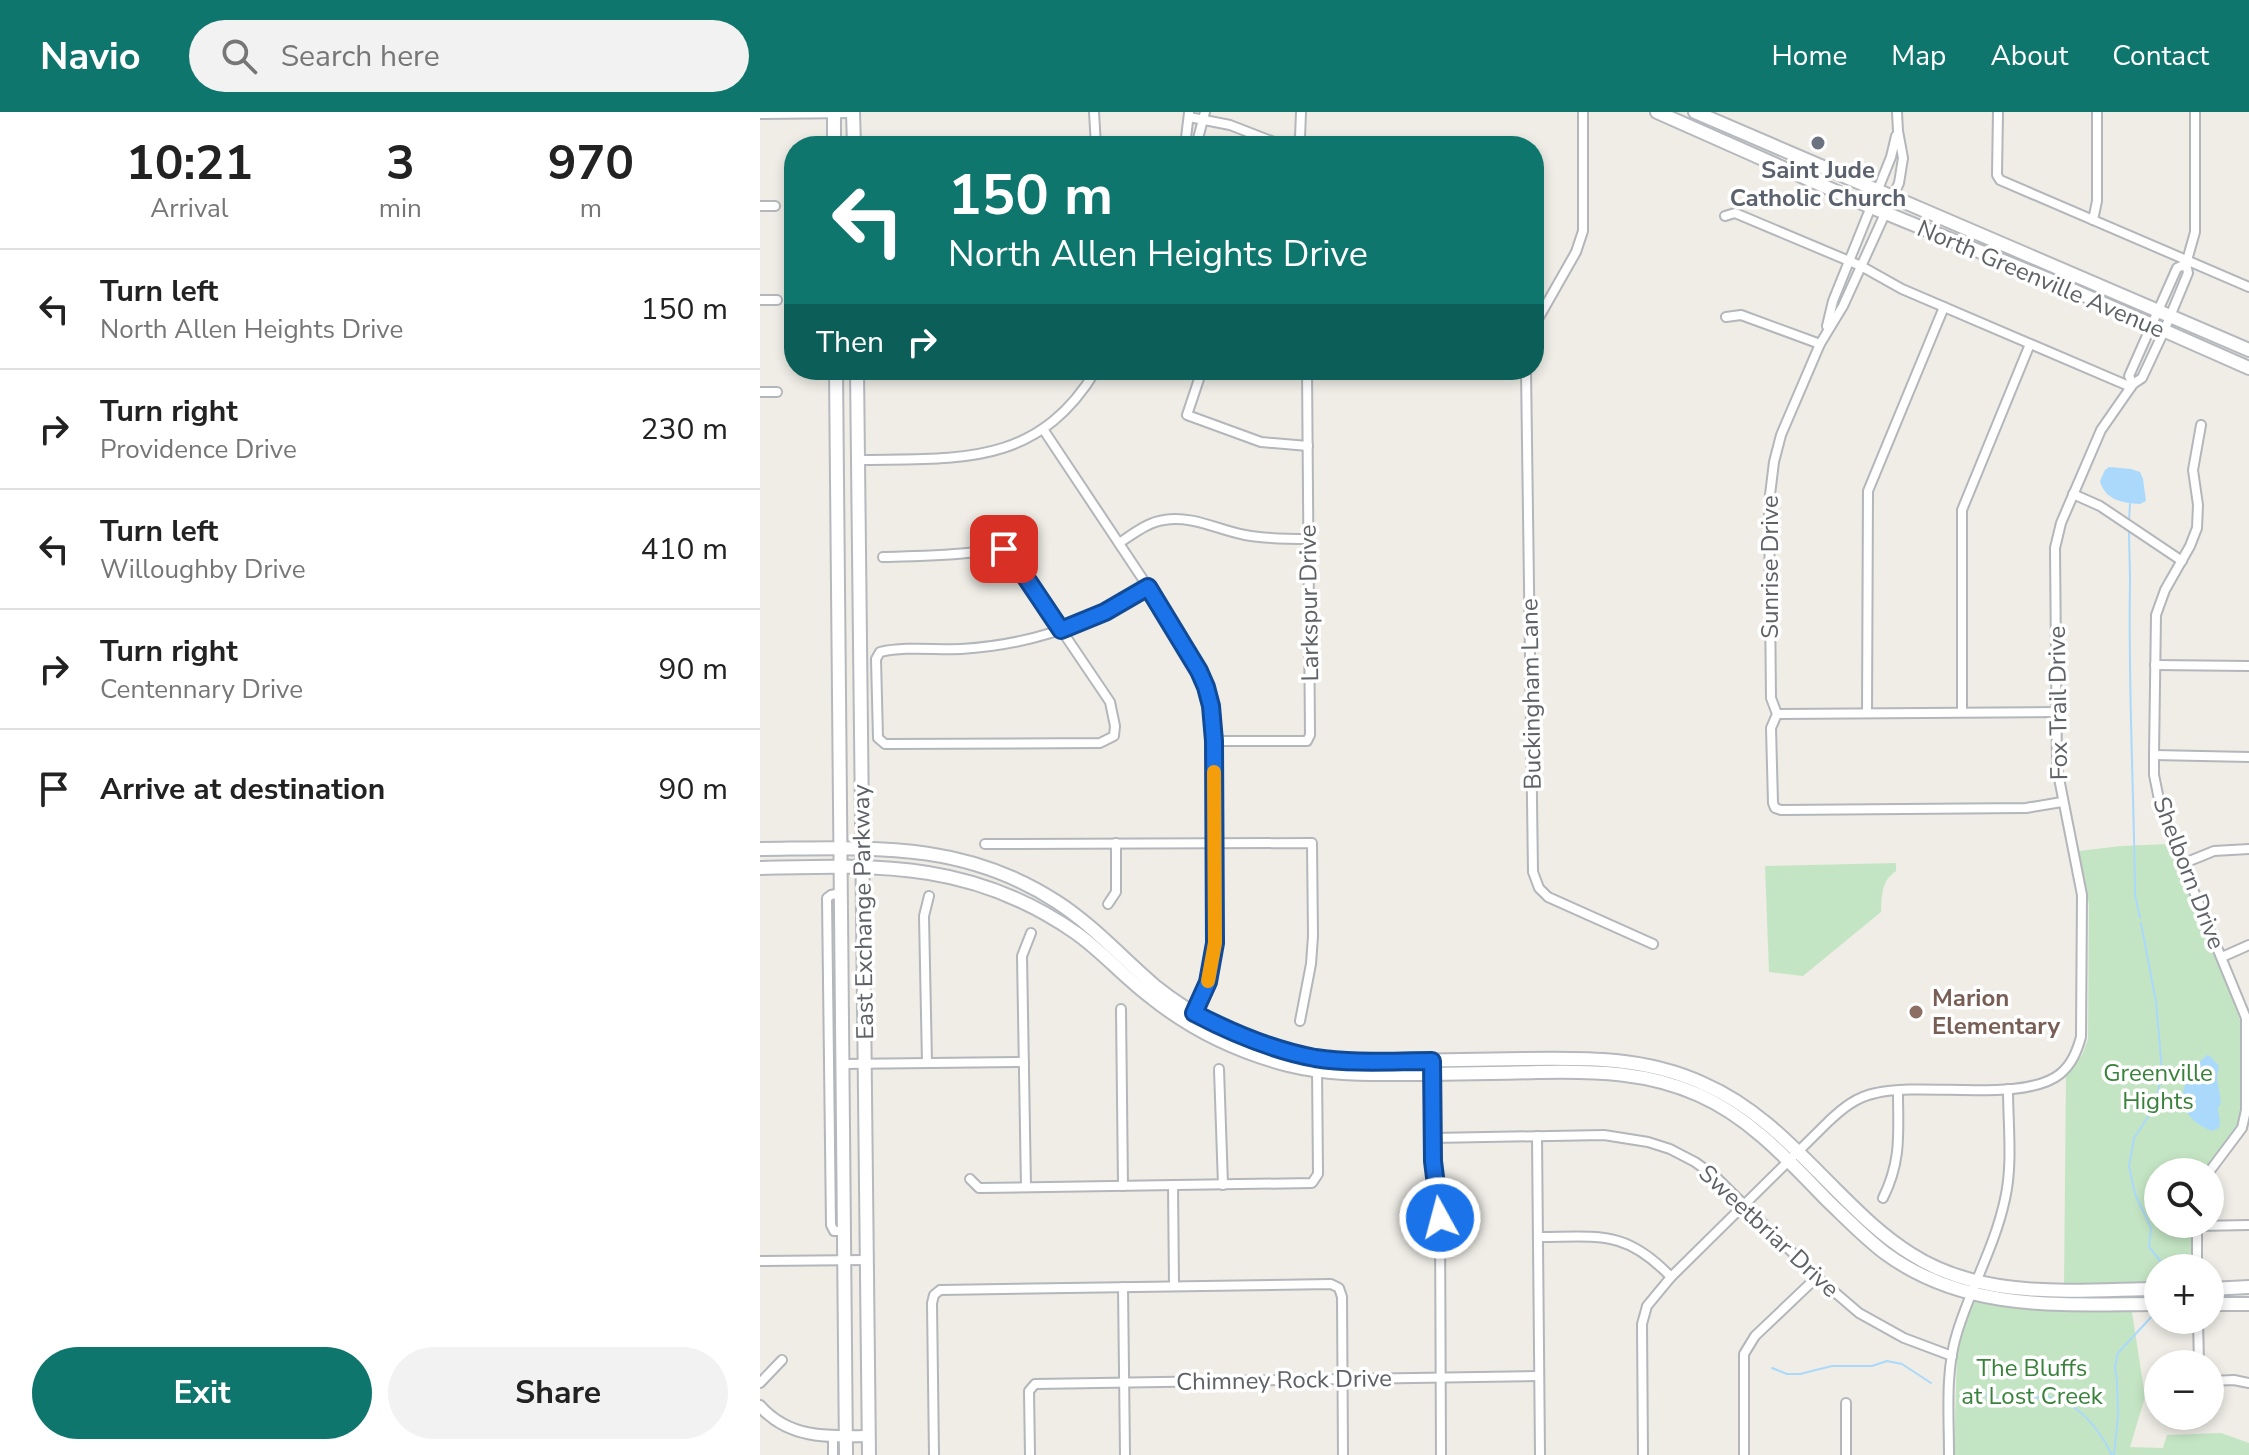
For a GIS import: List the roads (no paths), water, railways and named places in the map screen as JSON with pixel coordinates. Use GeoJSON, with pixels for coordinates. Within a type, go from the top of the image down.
{"type":"FeatureCollection","features":[{"type":"Feature","properties":{"kind":"main road"},"geometry":{"type":"LineString","coordinates":[[834,112],[834,136]]}},
{"type":"Feature","properties":{"kind":"main road"},"geometry":{"type":"LineString","coordinates":[[853,112],[854,136]]}},
{"type":"Feature","properties":{"kind":"main road","name":"North Greenville Avenue"},"geometry":{"type":"LineString","coordinates":[[1657,112],[2249,368]]}},
{"type":"Feature","properties":{"kind":"main road","name":"North Greenville Avenue"},"geometry":{"type":"LineString","coordinates":[[1695,112],[2249,350]]}},
{"type":"Feature","properties":{"kind":"main road"},"geometry":{"type":"LineString","coordinates":[[1760,156],[1765,142]]}},
{"type":"Feature","properties":{"kind":"main road","name":"East Exchange Parkway"},"geometry":{"type":"LineString","coordinates":[[836,380],[843,1231],[840,1437],[846,1455]]}},
{"type":"Feature","properties":{"kind":"main road","name":"East Exchange Parkway"},"geometry":{"type":"LineString","coordinates":[[857,380],[869,1455]]}},
{"type":"Feature","properties":{"kind":"main road"},"geometry":{"type":"LineString","coordinates":[[837,460],[858,460]]}},
{"type":"Feature","properties":{"kind":"main road"},"geometry":{"type":"LineString","coordinates":[[838,654],[860,653]]}},
{"type":"Feature","properties":{"kind":"main road"},"geometry":{"type":"LineString","coordinates":[[839,693],[860,693]]}},
{"type":"Feature","properties":{"kind":"main road"},"geometry":{"type":"LineString","coordinates":[[760,849],[903,849],[945,855],[985,867],[1020,881],[1087,923],[1190,1018]]}},
{"type":"Feature","properties":{"kind":"main road"},"geometry":{"type":"LineString","coordinates":[[760,868],[902,868],[980,884],[1050,916],[1078,935],[1151,998],[1190,1018],[1317,1064],[1359,1074],[1432,1067],[1588,1071],[1646,1077],[1700,1095],[1729,1111],[1792,1156],[1894,1243],[1914,1257],[1974,1287],[2005,1301],[2144,1304]]}},
{"type":"Feature","properties":{"kind":"main road"},"geometry":{"type":"LineString","coordinates":[[1974,1287],[2039,1291],[2144,1289]]}},
{"type":"Feature","properties":{"kind":"main road"},"geometry":{"type":"LineString","coordinates":[[2224,1288],[2249,1287]]}},
{"type":"Feature","properties":{"kind":"main road"},"geometry":{"type":"LineString","coordinates":[[2224,1304],[2249,1304]]}},
{"type":"Feature","properties":{"kind":"street"},"geometry":{"type":"LineString","coordinates":[[760,113],[853,112]]}},
{"type":"Feature","properties":{"kind":"street"},"geometry":{"type":"LineString","coordinates":[[1094,112],[1095,136]]}},
{"type":"Feature","properties":{"kind":"street"},"geometry":{"type":"LineString","coordinates":[[1300,136],[1301,112]]}},
{"type":"Feature","properties":{"kind":"street"},"geometry":{"type":"LineString","coordinates":[[1544,301],[1576,252],[1583,231],[1583,112]]}},
{"type":"Feature","properties":{"kind":"street","name":"Sunrise Drive"},"geometry":{"type":"LineString","coordinates":[[1897,112],[1903,158],[1899,183],[1843,306],[1820,344],[1781,435],[1770,484],[1771,698],[1777,714],[1771,728],[1773,803],[1775,808],[1781,810],[2026,808],[2062,802]]}},
{"type":"Feature","properties":{"kind":"street"},"geometry":{"type":"LineString","coordinates":[[1998,112],[1998,178],[2003,182],[2249,287]]}},
{"type":"Feature","properties":{"kind":"street"},"geometry":{"type":"LineString","coordinates":[[2093,220],[2097,201],[2097,112]]}},
{"type":"Feature","properties":{"kind":"street","name":"Fox Trail Drive"},"geometry":{"type":"LineString","coordinates":[[1643,1455],[1642,1324],[1647,1306],[1671,1277],[1792,1156],[1852,1102],[1873,1093],[2008,1089],[2041,1084],[2061,1073],[2077,1052],[2081,1037],[2083,909],[2057,768],[2055,548],[2061,523],[2101,430],[2132,385],[2142,378],[2165,313],[2188,273],[2187,262],[2195,232],[2195,112]]}},
{"type":"Feature","properties":{"kind":"street"},"geometry":{"type":"LineString","coordinates":[[1186,136],[1189,115],[1204,115],[1259,136]]}},
{"type":"Feature","properties":{"kind":"street"},"geometry":{"type":"LineString","coordinates":[[1199,136],[1204,115]]}},
{"type":"Feature","properties":{"kind":"street","name":"Sunrise Drive"},"geometry":{"type":"LineString","coordinates":[[1826,333],[1833,301],[1891,157],[1898,131]]}},
{"type":"Feature","properties":{"kind":"street"},"geometry":{"type":"LineString","coordinates":[[760,206],[775,206]]}},
{"type":"Feature","properties":{"kind":"street"},"geometry":{"type":"LineString","coordinates":[[1725,216],[1735,213],[1849,260],[1898,288],[2132,385]]}},
{"type":"Feature","properties":{"kind":"street"},"geometry":{"type":"LineString","coordinates":[[760,300],[777,300]]}},
{"type":"Feature","properties":{"kind":"street"},"geometry":{"type":"LineString","coordinates":[[1867,713],[1868,491],[1944,307]]}},
{"type":"Feature","properties":{"kind":"street"},"geometry":{"type":"LineString","coordinates":[[1726,317],[1741,315],[1820,344]]}},
{"type":"Feature","properties":{"kind":"street"},"geometry":{"type":"LineString","coordinates":[[1962,712],[1962,510],[2030,344]]}},
{"type":"Feature","properties":{"kind":"street"},"geometry":{"type":"LineString","coordinates":[[858,460],[943,459],[979,455],[1012,446],[1043,429],[1073,403],[1089,380]]}},
{"type":"Feature","properties":{"kind":"street"},"geometry":{"type":"LineString","coordinates":[[1199,380],[1187,415],[1261,442],[1308,446]]}},
{"type":"Feature","properties":{"kind":"street","name":"Larkspur Drive"},"geometry":{"type":"LineString","coordinates":[[1214,741],[1307,741],[1309,738],[1307,380]]}},
{"type":"Feature","properties":{"kind":"street","name":"Buckingham Lane"},"geometry":{"type":"LineString","coordinates":[[1526,380],[1533,872],[1539,888],[1548,897],[1653,944]]}},
{"type":"Feature","properties":{"kind":"street"},"geometry":{"type":"LineString","coordinates":[[760,392],[777,392]]}},
{"type":"Feature","properties":{"kind":"street","name":"Shelborn Drive"},"geometry":{"type":"LineString","coordinates":[[2201,425],[2193,470],[2198,505],[2197,528],[2165,590],[2156,615],[2154,775],[2162,814],[2246,1018],[2246,1110],[2242,1128],[2220,1158]]}},
{"type":"Feature","properties":{"kind":"street"},"geometry":{"type":"LineString","coordinates":[[1043,429],[1148,587],[1199,671],[1211,706],[1215,843],[1213,959],[1208,982],[1190,1018]]}},
{"type":"Feature","properties":{"kind":"street"},"geometry":{"type":"LineString","coordinates":[[2073,494],[2100,506],[2182,561]]}},
{"type":"Feature","properties":{"kind":"street"},"geometry":{"type":"LineString","coordinates":[[1119,543],[1157,522],[1171,519],[1191,520],[1254,537],[1308,539]]}},
{"type":"Feature","properties":{"kind":"street"},"geometry":{"type":"LineString","coordinates":[[883,557],[990,549],[1008,551],[1061,630],[1110,702],[1115,726],[1114,736],[1100,743],[885,744],[878,738],[878,654],[885,651],[1012,644],[1061,630],[1105,612],[1148,587]]}},
{"type":"Feature","properties":{"kind":"street"},"geometry":{"type":"LineString","coordinates":[[2155,665],[2249,666]]}},
{"type":"Feature","properties":{"kind":"street"},"geometry":{"type":"LineString","coordinates":[[1777,714],[2057,712]]}},
{"type":"Feature","properties":{"kind":"street"},"geometry":{"type":"LineString","coordinates":[[2154,755],[2249,757]]}},
{"type":"Feature","properties":{"kind":"street"},"geometry":{"type":"LineString","coordinates":[[1108,904],[1116,892],[1116,843]]}},
{"type":"Feature","properties":{"kind":"street"},"geometry":{"type":"LineString","coordinates":[[985,844],[1312,843],[1313,936],[1300,1021]]}},
{"type":"Feature","properties":{"kind":"street"},"geometry":{"type":"LineString","coordinates":[[2182,864],[2214,851],[2249,849]]}},
{"type":"Feature","properties":{"kind":"street","name":"East Exchange Parkway"},"geometry":{"type":"LineString","coordinates":[[841,893],[827,898],[831,1225],[834,1231],[843,1231]]}},
{"type":"Feature","properties":{"kind":"street"},"geometry":{"type":"LineString","coordinates":[[927,1063],[924,916],[929,896]]}},
{"type":"Feature","properties":{"kind":"street"},"geometry":{"type":"LineString","coordinates":[[1026,1187],[1022,956],[1031,933]]}},
{"type":"Feature","properties":{"kind":"street"},"geometry":{"type":"LineString","coordinates":[[2222,957],[2249,945]]}},
{"type":"Feature","properties":{"kind":"street"},"geometry":{"type":"LineString","coordinates":[[1121,1009],[1123,1186]]}},
{"type":"Feature","properties":{"kind":"street"},"geometry":{"type":"LineString","coordinates":[[842,1064],[1024,1062]]}},
{"type":"Feature","properties":{"kind":"street"},"geometry":{"type":"LineString","coordinates":[[970,1179],[979,1188],[1309,1184],[1318,1175],[1317,1064]]}},
{"type":"Feature","properties":{"kind":"street"},"geometry":{"type":"LineString","coordinates":[[1432,1067],[1432,1138],[1440,1218],[1441,1455]]}},
{"type":"Feature","properties":{"kind":"street"},"geometry":{"type":"LineString","coordinates":[[1219,1069],[1223,1185]]}},
{"type":"Feature","properties":{"kind":"street"},"geometry":{"type":"LineString","coordinates":[[1949,1455],[1952,1356],[1974,1287],[1993,1243],[2006,1196],[2009,1171],[2008,1089]]}},
{"type":"Feature","properties":{"kind":"street"},"geometry":{"type":"LineString","coordinates":[[1883,1198],[1893,1177],[1897,1158],[1898,1091]]}},
{"type":"Feature","properties":{"kind":"street","name":"Sweetbriar Drive"},"geometry":{"type":"LineString","coordinates":[[1432,1138],[1604,1135],[1670,1149],[1716,1177],[1817,1277],[1859,1313],[1904,1338],[1952,1356]]}},
{"type":"Feature","properties":{"kind":"street"},"geometry":{"type":"LineString","coordinates":[[1537,1136],[1540,1455]]}},
{"type":"Feature","properties":{"kind":"street"},"geometry":{"type":"LineString","coordinates":[[1173,1185],[1174,1286]]}},
{"type":"Feature","properties":{"kind":"street"},"geometry":{"type":"LineString","coordinates":[[2224,1225],[2249,1225]]}},
{"type":"Feature","properties":{"kind":"street"},"geometry":{"type":"LineString","coordinates":[[1538,1237],[1619,1240],[1644,1251],[1671,1277]]}},
{"type":"Feature","properties":{"kind":"street"},"geometry":{"type":"LineString","coordinates":[[760,1261],[867,1260]]}},
{"type":"Feature","properties":{"kind":"street"},"geometry":{"type":"LineString","coordinates":[[1744,1455],[1744,1354],[1755,1336],[1817,1277]]}},
{"type":"Feature","properties":{"kind":"street"},"geometry":{"type":"LineString","coordinates":[[934,1455],[932,1303],[936,1293],[944,1290],[1331,1284],[1339,1288],[1342,1297],[1343,1455]]}},
{"type":"Feature","properties":{"kind":"street"},"geometry":{"type":"LineString","coordinates":[[1123,1287],[1125,1455]]}},
{"type":"Feature","properties":{"kind":"street"},"geometry":{"type":"LineString","coordinates":[[760,1383],[782,1360]]}},
{"type":"Feature","properties":{"kind":"street","name":"Chimney Rock Drive"},"geometry":{"type":"LineString","coordinates":[[1030,1455],[1029,1391],[1037,1384],[1539,1376]]}},
{"type":"Feature","properties":{"kind":"street"},"geometry":{"type":"LineString","coordinates":[[2224,1380],[2249,1383]]}},
{"type":"Feature","properties":{"kind":"street"},"geometry":{"type":"LineString","coordinates":[[1846,1403],[1846,1455]]}},
{"type":"Feature","properties":{"kind":"street"},"geometry":{"type":"LineString","coordinates":[[760,1406],[778,1423],[818,1436],[869,1436]]}},
{"type":"Feature","properties":{"kind":"street","name":"East Exchange Parkway"},"geometry":{"type":"LineString","coordinates":[[833,1455],[840,1437]]}},
{"type":"Feature","properties":{"kind":"water"},"geometry":{"type":"Polygon","coordinates":[[[2109,467],[2140,472],[2146,501],[2127,503],[2110,496],[2100,481],[2109,467]]]}},
{"type":"Feature","properties":{"kind":"water"},"geometry":{"type":"Polygon","coordinates":[[[2207,1055],[2219,1066],[2220,1122],[2219,1128],[2212,1131],[2189,1116],[2183,1096],[2190,1075],[2207,1055]]]}},
{"type":"Feature","properties":{"kind":"waterway"},"geometry":{"type":"LineString","coordinates":[[2129,521],[2130,504]]}},
{"type":"Feature","properties":{"kind":"waterway"},"geometry":{"type":"LineString","coordinates":[[2129,528],[2135,895],[2140,918]]}},
{"type":"Feature","properties":{"kind":"waterway"},"geometry":{"type":"LineString","coordinates":[[2141,923],[2156,1002],[2162,1071],[2157,1098],[2134,1138],[2129,1166],[2135,1194],[2151,1228],[2149,1247],[2155,1254]]}},
{"type":"Feature","properties":{"kind":"waterway"},"geometry":{"type":"LineString","coordinates":[[2114,1455],[2118,1416],[2115,1366],[2118,1353],[2144,1325]]}},
{"type":"Feature","properties":{"kind":"waterway"},"geometry":{"type":"LineString","coordinates":[[1772,1368],[1787,1374],[1800,1374],[1832,1366],[1872,1366],[1887,1361],[1902,1364],[1931,1383]]}},
{"type":"Feature","properties":{"kind":"waterway"},"geometry":{"type":"LineString","coordinates":[[1964,1390],[2007,1400],[2044,1397],[2066,1403],[2093,1425],[2112,1455]]}},
{"type":"Feature","properties":{"kind":"place","name":"Saint Jude Catholic Church"},"geometry":{"type":"Point","coordinates":[1818,143]}},
{"type":"Feature","properties":{"kind":"place","name":"Marion Elementary"},"geometry":{"type":"Point","coordinates":[1916,1012]}},
{"type":"Feature","properties":{"kind":"park label","name":"Greenville Hights"},"geometry":{"type":"Point","coordinates":[2158,1087]}},
{"type":"Feature","properties":{"kind":"park label","name":"The Bluffs at Lost Creek"},"geometry":{"type":"Point","coordinates":[2032,1382]}}]}
